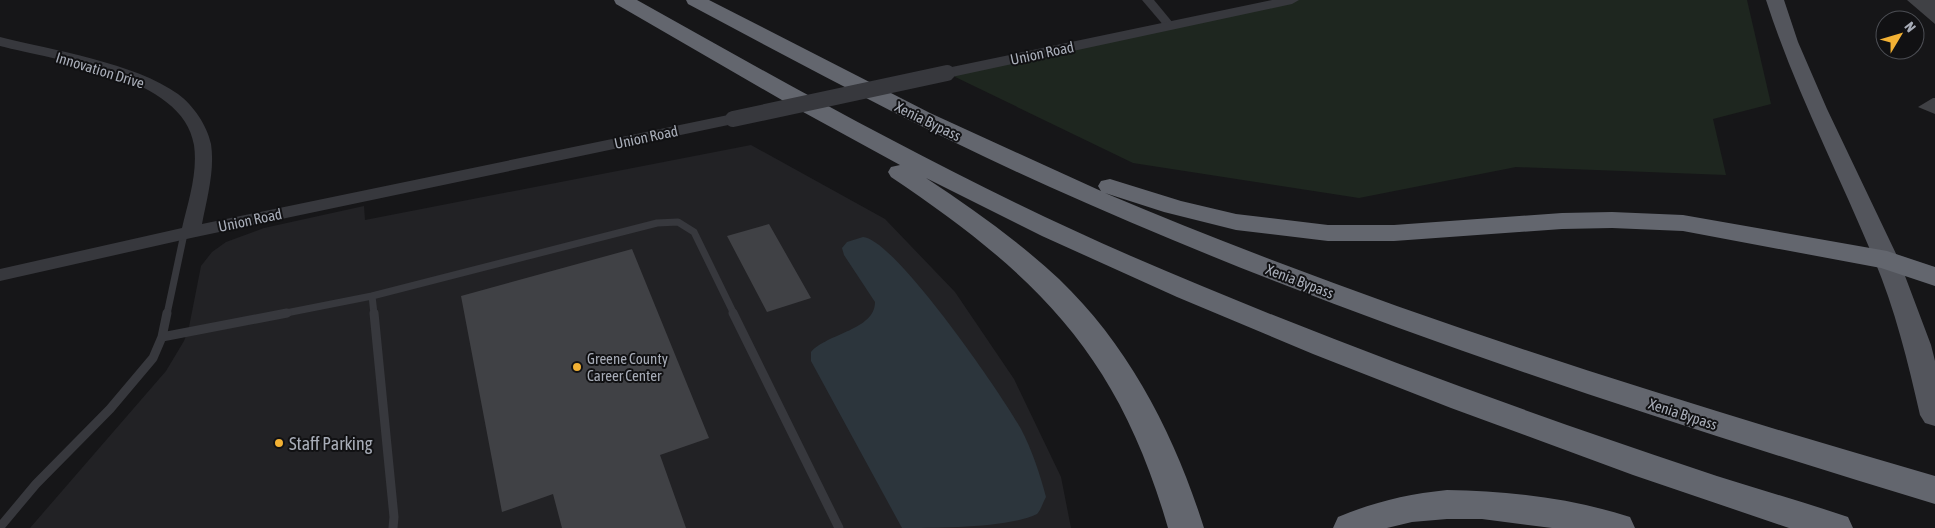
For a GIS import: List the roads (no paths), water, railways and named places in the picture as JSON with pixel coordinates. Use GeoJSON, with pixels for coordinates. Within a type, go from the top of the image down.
{"type":"FeatureCollection","features":[{"type":"Feature","properties":{"kind":"highway"},"geometry":{"type":"LineString","coordinates":[[622,0],[850,128],[984,198],[1111,258],[1315,344],[1641,464],[1835,528]]}},
{"type":"Feature","properties":{"kind":"highway","name":"Xenia Bypass"},"geometry":{"type":"LineString","coordinates":[[695,0],[925,120],[1062,184],[1153,222],[1395,316],[1717,425],[1935,490]]}},
{"type":"Feature","properties":{"kind":"highway"},"geometry":{"type":"LineString","coordinates":[[925,120],[976,132],[1091,179],[1140,196],[1202,214],[1264,226],[1328,233],[1394,233],[1562,221],[1653,221],[1714,227],[1887,260],[1935,277]]}},
{"type":"Feature","properties":{"kind":"highway"},"geometry":{"type":"LineString","coordinates":[[850,128],[858,146],[928,190],[1020,259],[1047,284],[1085,325],[1120,373],[1150,429],[1169,474],[1186,528]]}},
{"type":"Feature","properties":{"kind":"highway"},"geometry":{"type":"LineString","coordinates":[[1351,528],[1388,513],[1423,506],[1464,504],[1504,507],[1617,528]]}},
{"type":"Feature","properties":{"kind":"main road"},"geometry":{"type":"LineString","coordinates":[[1775,0],[1788,42],[1814,103],[1887,260],[1917,345],[1935,415]]}},
{"type":"Feature","properties":{"kind":"street"},"geometry":{"type":"LineString","coordinates":[[1148,0],[1169,26]]}},
{"type":"Feature","properties":{"kind":"street","name":"Union Road"},"geometry":{"type":"LineString","coordinates":[[0,275],[188,233],[1292,0]]}},
{"type":"Feature","properties":{"kind":"street","name":"Innovation Drive"},"geometry":{"type":"LineString","coordinates":[[0,41],[115,73],[150,85],[171,97],[189,114],[200,136],[203,159],[188,233]]}},
{"type":"Feature","properties":{"kind":"lane"},"geometry":{"type":"LineString","coordinates":[[162,337],[372,296],[657,223],[678,222],[694,232],[839,528]]}},
{"type":"Feature","properties":{"kind":"lane"},"geometry":{"type":"LineString","coordinates":[[0,527],[36,484],[134,382],[153,358],[162,337],[188,233]]}},
{"type":"Feature","properties":{"kind":"lane"},"geometry":{"type":"LineString","coordinates":[[372,296],[394,517],[393,528]]}},
{"type":"Feature","properties":{"kind":"place","name":"Greene County Career Center"},"geometry":{"type":"Point","coordinates":[577,367]}},
{"type":"Feature","properties":{"kind":"place","name":"Staff Parking"},"geometry":{"type":"Point","coordinates":[279,443]}}]}
